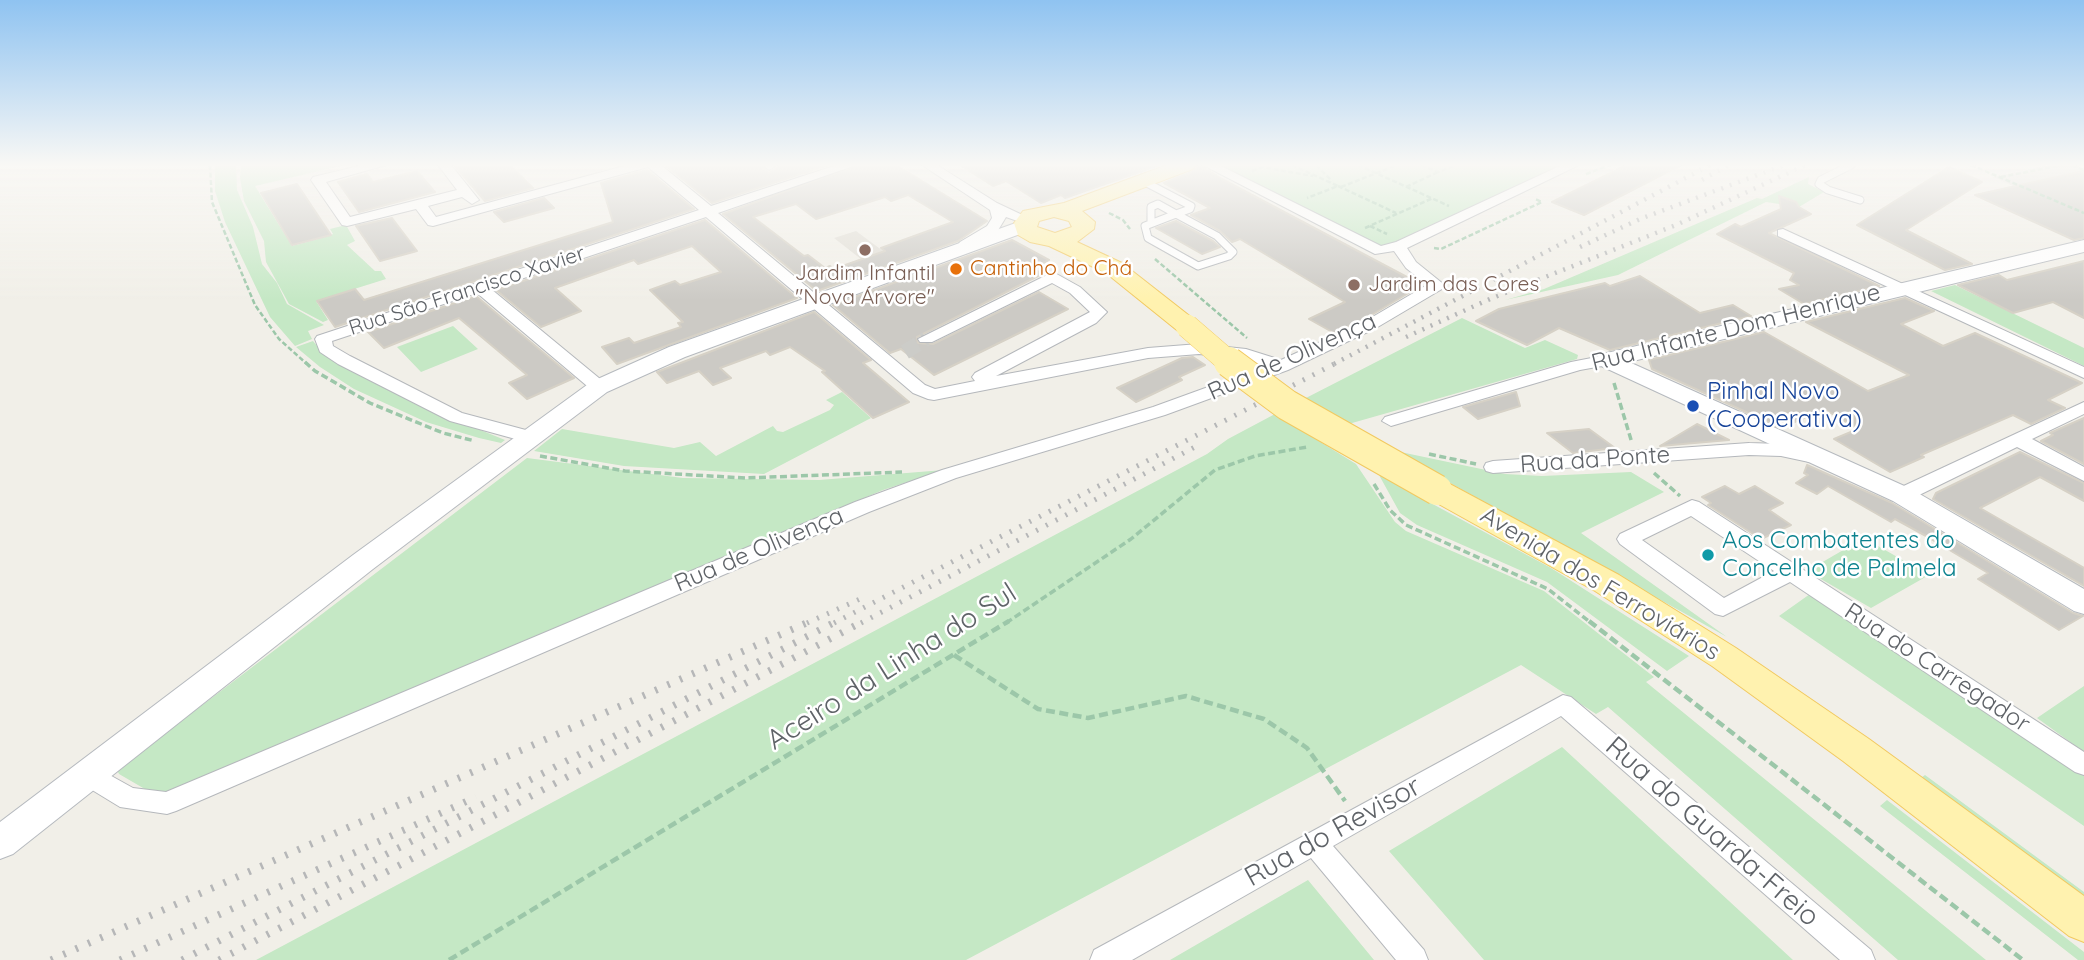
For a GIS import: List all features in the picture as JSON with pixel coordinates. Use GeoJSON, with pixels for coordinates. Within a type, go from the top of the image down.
{"type":"FeatureCollection","features":[{"type":"Feature","properties":{"kind":"main road"},"geometry":{"type":"LineString","coordinates":[[1037,221],[1067,210]]}},
{"type":"Feature","properties":{"kind":"main road"},"geometry":{"type":"LineString","coordinates":[[1037,221],[1055,240],[1095,210]]}},
{"type":"Feature","properties":{"kind":"main road"},"geometry":{"type":"LineString","coordinates":[[1037,221],[1071,214],[1085,220]]}},
{"type":"Feature","properties":{"kind":"main road","name":"Avenida dos Ferroviários"},"geometry":{"type":"LineString","coordinates":[[1085,220],[1105,263]]}},
{"type":"Feature","properties":{"kind":"main road","name":"Avenida dos Ferroviários"},"geometry":{"type":"LineString","coordinates":[[1055,240],[1105,263],[1187,326],[1243,374],[1287,405],[1607,583],[1724,657],[1856,750],[2084,922]]}},
{"type":"Feature","properties":{"kind":"main road"},"geometry":{"type":"LineString","coordinates":[[0,843],[521,443],[599,387],[677,352],[965,245]]}},
{"type":"Feature","properties":{"kind":"street"},"geometry":{"type":"LineString","coordinates":[[339,210],[347,222],[396,210]]}},
{"type":"Feature","properties":{"kind":"street"},"geometry":{"type":"LineString","coordinates":[[424,210],[433,222],[480,210]]}},
{"type":"Feature","properties":{"kind":"street"},"geometry":{"type":"LineString","coordinates":[[705,210],[919,389],[934,395],[1148,353],[1199,349],[1246,354],[1282,366]]}},
{"type":"Feature","properties":{"kind":"street","name":"Rua São Francisco Xavier"},"geometry":{"type":"LineString","coordinates":[[323,339],[715,210]]}},
{"type":"Feature","properties":{"kind":"street"},"geometry":{"type":"LineString","coordinates":[[965,245],[992,229],[999,218],[994,210]]}},
{"type":"Feature","properties":{"kind":"street"},"geometry":{"type":"LineString","coordinates":[[1007,210],[1037,221]]}},
{"type":"Feature","properties":{"kind":"street"},"geometry":{"type":"LineString","coordinates":[[1024,210],[1031,211],[1037,221]]}},
{"type":"Feature","properties":{"kind":"street"},"geometry":{"type":"LineString","coordinates":[[1297,210],[1380,251],[1398,246],[1476,210]]}},
{"type":"Feature","properties":{"kind":"street"},"geometry":{"type":"LineString","coordinates":[[965,245],[1037,221]]}},
{"type":"Feature","properties":{"kind":"street"},"geometry":{"type":"LineString","coordinates":[[1783,233],[2084,373]]}},
{"type":"Feature","properties":{"kind":"street"},"geometry":{"type":"LineString","coordinates":[[1398,246],[1411,265],[1437,286]]}},
{"type":"Feature","properties":{"kind":"street","name":"Rua Infante Dom Henrique"},"geometry":{"type":"LineString","coordinates":[[1391,421],[1577,366],[2084,246]]}},
{"type":"Feature","properties":{"kind":"street"},"geometry":{"type":"LineString","coordinates":[[926,339],[1053,277],[1075,290],[1099,312],[1090,320],[955,390]]}},
{"type":"Feature","properties":{"kind":"street","name":"Rua de Olivença"},"geometry":{"type":"LineString","coordinates":[[88,775],[129,799],[167,803],[862,507],[948,474],[1159,411],[1282,366],[1370,325],[1437,286]]}},
{"type":"Feature","properties":{"kind":"street"},"geometry":{"type":"LineString","coordinates":[[479,287],[599,387]]}},
{"type":"Feature","properties":{"kind":"street"},"geometry":{"type":"LineString","coordinates":[[323,339],[326,348],[344,360],[456,417],[521,443]]}},
{"type":"Feature","properties":{"kind":"street"},"geometry":{"type":"LineString","coordinates":[[885,360],[905,352]]}},
{"type":"Feature","properties":{"kind":"street"},"geometry":{"type":"LineString","coordinates":[[1607,360],[1902,495],[2084,603]]}},
{"type":"Feature","properties":{"kind":"street"},"geometry":{"type":"LineString","coordinates":[[1902,495],[2084,407]]}},
{"type":"Feature","properties":{"kind":"street"},"geometry":{"type":"LineString","coordinates":[[2017,439],[2084,475]]}},
{"type":"Feature","properties":{"kind":"street","name":"Rua da Ponte"},"geometry":{"type":"LineString","coordinates":[[1493,467],[1749,449],[1781,450],[1832,463]]}},
{"type":"Feature","properties":{"kind":"street","name":"Rua do Carregador"},"geometry":{"type":"LineString","coordinates":[[1790,572],[1724,608],[1627,539],[1692,507],[2084,765]]}},
{"type":"Feature","properties":{"kind":"street","name":"Rua do Revisor"},"geometry":{"type":"LineString","coordinates":[[1104,960],[1563,704]]}},
{"type":"Feature","properties":{"kind":"street","name":"Rua do Guarda-Freio"},"geometry":{"type":"LineString","coordinates":[[1563,704],[1861,960]]}},
{"type":"Feature","properties":{"kind":"street"},"geometry":{"type":"LineString","coordinates":[[1314,843],[1414,960]]}},
{"type":"Feature","properties":{"kind":"lane"},"geometry":{"type":"LineString","coordinates":[[1151,210],[1152,223]]}},
{"type":"Feature","properties":{"kind":"lane"},"geometry":{"type":"LineString","coordinates":[[1168,210],[1176,214],[1217,236],[1233,252],[1206,265],[1191,264],[1148,238],[1145,226],[1152,223],[1176,214],[1188,210]]}},
{"type":"Feature","properties":{"kind":"path"},"geometry":{"type":"LineString","coordinates":[[1389,210],[1398,214]]}},
{"type":"Feature","properties":{"kind":"path"},"geometry":{"type":"LineString","coordinates":[[1359,241],[1370,236],[1360,230],[1407,210]]}},
{"type":"Feature","properties":{"kind":"path"},"geometry":{"type":"LineString","coordinates":[[1085,220],[1123,220],[1133,235]]}},
{"type":"Feature","properties":{"kind":"path"},"geometry":{"type":"LineString","coordinates":[[1149,253],[1186,288],[1282,366]]}},
{"type":"Feature","properties":{"kind":"path","name":"Aceiro da Linha do Sul"},"geometry":{"type":"LineString","coordinates":[[449,960],[954,655],[1131,539],[1214,470],[1255,456],[1308,446]]}},
{"type":"Feature","properties":{"kind":"path","name":"Rua da Ponte"},"geometry":{"type":"LineString","coordinates":[[1423,452],[1493,467]]}},
{"type":"Feature","properties":{"kind":"path"},"geometry":{"type":"LineString","coordinates":[[1367,473],[1390,510],[1406,524],[1548,589],[2023,960]]}},
{"type":"Feature","properties":{"kind":"path"},"geometry":{"type":"LineString","coordinates":[[954,655],[1038,709],[1088,718],[1186,696],[1264,719],[1307,748],[1357,819]]}},
{"type":"Feature","properties":{"kind":"shaded area"},"geometry":{"type":"Polygon","coordinates":[[[2068,210],[2084,210],[2084,217],[2068,210]]]}},
{"type":"Feature","properties":{"kind":"shaded area","name":"Jardim Infantil \"Nova Árvore\""},"geometry":{"type":"Polygon","coordinates":[[[856,231],[898,262],[875,270],[834,238],[856,231]]]}},
{"type":"Feature","properties":{"kind":"green space"},"geometry":{"type":"Polygon","coordinates":[[[221,210],[246,210],[253,227],[262,264],[277,283],[287,304],[324,325],[308,331],[312,339],[295,346],[270,317],[221,210]]]}},
{"type":"Feature","properties":{"kind":"green space"},"geometry":{"type":"Polygon","coordinates":[[[248,210],[270,210],[292,246],[329,236],[333,234],[330,229],[346,225],[355,241],[347,245],[375,271],[381,271],[386,279],[316,301],[328,320],[323,322],[289,304],[266,262],[264,241],[248,210]]]}},
{"type":"Feature","properties":{"kind":"green space"},"geometry":{"type":"Polygon","coordinates":[[[1306,210],[1465,210],[1391,244],[1374,245],[1306,210]]]}},
{"type":"Feature","properties":{"kind":"green space"},"geometry":{"type":"Polygon","coordinates":[[[1729,210],[1750,210],[1618,275],[1505,300],[1544,289],[1729,210]]]}},
{"type":"Feature","properties":{"kind":"green space"},"geometry":{"type":"Polygon","coordinates":[[[1955,285],[2084,348],[2084,366],[1931,291],[1955,285]]]}},
{"type":"Feature","properties":{"kind":"green space"},"geometry":{"type":"Polygon","coordinates":[[[1462,318],[1525,348],[1545,340],[1578,355],[1577,359],[1345,425],[1302,400],[1462,318]]]}},
{"type":"Feature","properties":{"kind":"green space"},"geometry":{"type":"Polygon","coordinates":[[[453,326],[478,349],[421,372],[397,347],[453,326]]]}},
{"type":"Feature","properties":{"kind":"green space"},"geometry":{"type":"Polygon","coordinates":[[[313,341],[318,347],[451,418],[505,440],[501,443],[479,438],[426,422],[354,389],[320,367],[296,347],[313,341]]]}},
{"type":"Feature","properties":{"kind":"green space"},"geometry":{"type":"Polygon","coordinates":[[[842,392],[871,418],[764,474],[624,466],[534,451],[562,429],[674,448],[700,442],[716,456],[773,426],[777,431],[783,432],[830,410],[834,405],[826,400],[842,392]]]}},
{"type":"Feature","properties":{"kind":"green space"},"geometry":{"type":"Polygon","coordinates":[[[1275,414],[1356,464],[1395,522],[1406,531],[1544,591],[1654,677],[1646,682],[1986,960],[1898,960],[1608,707],[1596,714],[1521,665],[966,960],[256,960],[1207,454],[1228,439],[1275,414]]]}},
{"type":"Feature","properties":{"kind":"green space"},"geometry":{"type":"Polygon","coordinates":[[[1391,450],[1505,474],[1542,476],[1631,472],[1664,492],[1581,533],[1727,637],[1391,450]]]}},
{"type":"Feature","properties":{"kind":"green space"},"geometry":{"type":"Polygon","coordinates":[[[527,458],[683,478],[819,480],[944,470],[883,490],[193,784],[172,791],[150,792],[119,774],[117,770],[527,458]]]}},
{"type":"Feature","properties":{"kind":"green space"},"geometry":{"type":"Polygon","coordinates":[[[1379,475],[1551,568],[1689,656],[1667,671],[1547,582],[1417,525],[1400,513],[1379,475]]]}},
{"type":"Feature","properties":{"kind":"green space"},"geometry":{"type":"Polygon","coordinates":[[[1864,538],[1929,575],[1871,608],[1807,571],[1864,538]]]}},
{"type":"Feature","properties":{"kind":"green space"},"geometry":{"type":"Polygon","coordinates":[[[1810,594],[2084,775],[2084,826],[1779,616],[1810,594]]]}},
{"type":"Feature","properties":{"kind":"green space"},"geometry":{"type":"Polygon","coordinates":[[[2084,686],[2084,752],[2037,718],[2084,686]]]}},
{"type":"Feature","properties":{"kind":"green space"},"geometry":{"type":"Polygon","coordinates":[[[1562,747],[1793,960],[1484,960],[1389,851],[1562,747]]]}},
{"type":"Feature","properties":{"kind":"green space"},"geometry":{"type":"Polygon","coordinates":[[[1925,775],[2084,892],[2084,904],[1918,780],[1925,775]]]}},
{"type":"Feature","properties":{"kind":"green space"},"geometry":{"type":"Polygon","coordinates":[[[1887,800],[2084,952],[2084,960],[2078,960],[1880,806],[1887,800]]]}},
{"type":"Feature","properties":{"kind":"green space"},"geometry":{"type":"Polygon","coordinates":[[[1308,880],[1374,960],[1170,960],[1308,880]]]}},
{"type":"Feature","properties":{"kind":"building"},"geometry":{"type":"Polygon","coordinates":[[[271,210],[314,210],[331,235],[292,245],[271,210]]]}},
{"type":"Feature","properties":{"kind":"building"},"geometry":{"type":"Polygon","coordinates":[[[502,210],[548,210],[504,222],[494,212],[502,210]]]}},
{"type":"Feature","properties":{"kind":"building"},"geometry":{"type":"Polygon","coordinates":[[[609,210],[692,210],[335,327],[317,301],[355,289],[364,300],[613,222],[609,210]]]}},
{"type":"Feature","properties":{"kind":"building"},"geometry":{"type":"Polygon","coordinates":[[[735,210],[777,210],[753,217],[804,256],[808,255],[825,268],[830,266],[834,269],[885,251],[881,248],[953,222],[933,210],[969,210],[987,221],[958,241],[817,291],[723,214],[735,210]]]}},
{"type":"Feature","properties":{"kind":"building"},"geometry":{"type":"Polygon","coordinates":[[[804,210],[845,210],[816,219],[804,210]]]}},
{"type":"Feature","properties":{"kind":"building"},"geometry":{"type":"Polygon","coordinates":[[[1205,210],[1280,210],[1422,285],[1363,320],[1334,333],[1309,319],[1345,302],[1240,239],[1232,242],[1220,231],[1191,215],[1205,210]]]}},
{"type":"Feature","properties":{"kind":"building"},"geometry":{"type":"Polygon","coordinates":[[[1571,210],[1594,210],[1584,215],[1571,210]]]}},
{"type":"Feature","properties":{"kind":"building"},"geometry":{"type":"Polygon","coordinates":[[[1779,210],[1804,210],[1811,214],[1769,233],[1879,286],[1804,304],[1779,289],[1799,285],[1790,280],[1794,273],[1717,234],[1735,224],[1741,227],[1779,210]]]}},
{"type":"Feature","properties":{"kind":"building"},"geometry":{"type":"Polygon","coordinates":[[[1881,210],[1938,210],[1906,230],[1972,264],[1945,270],[1857,225],[1881,210]]]}},
{"type":"Feature","properties":{"kind":"building"},"geometry":{"type":"Polygon","coordinates":[[[2008,210],[2084,210],[2084,238],[2074,240],[2008,210]]]}},
{"type":"Feature","properties":{"kind":"building"},"geometry":{"type":"Polygon","coordinates":[[[392,218],[417,251],[380,261],[356,226],[392,218]]]}},
{"type":"Feature","properties":{"kind":"building"},"geometry":{"type":"Polygon","coordinates":[[[705,220],[797,298],[617,364],[602,347],[629,338],[634,343],[681,327],[678,323],[683,322],[650,290],[675,281],[680,285],[721,272],[692,246],[638,264],[634,260],[555,288],[581,311],[541,327],[496,290],[705,220]]]}},
{"type":"Feature","properties":{"kind":"building"},"geometry":{"type":"Polygon","coordinates":[[[1176,221],[1220,247],[1202,254],[1156,228],[1176,221]]]}},
{"type":"Feature","properties":{"kind":"building"},"geometry":{"type":"Polygon","coordinates":[[[1012,240],[1049,260],[1033,268],[1042,274],[917,337],[918,343],[933,344],[1039,292],[1068,309],[934,375],[901,349],[890,353],[833,305],[1012,240]]]}},
{"type":"Feature","properties":{"kind":"building"},"geometry":{"type":"Polygon","coordinates":[[[2084,261],[2084,318],[2053,302],[2013,313],[1958,285],[1999,275],[2007,280],[2084,261]]]}},
{"type":"Feature","properties":{"kind":"building"},"geometry":{"type":"Polygon","coordinates":[[[1640,276],[1700,313],[1733,305],[1751,316],[1610,350],[1559,328],[1527,345],[1476,321],[1499,309],[1605,283],[1610,286],[1640,276]]]}},
{"type":"Feature","properties":{"kind":"building"},"geometry":{"type":"Polygon","coordinates":[[[476,296],[574,378],[527,399],[509,383],[527,375],[459,318],[384,348],[368,332],[476,296]]]}},
{"type":"Feature","properties":{"kind":"building"},"geometry":{"type":"Polygon","coordinates":[[[1905,298],[1934,311],[1901,324],[1943,346],[1975,333],[2082,383],[2048,400],[2065,408],[2031,424],[2013,415],[1921,455],[1924,457],[1890,472],[1834,439],[1858,429],[1824,409],[1781,428],[1652,369],[1649,360],[1764,332],[1868,391],[1909,375],[1806,322],[1905,298]]]}},
{"type":"Feature","properties":{"kind":"building"},"geometry":{"type":"Polygon","coordinates":[[[814,312],[871,360],[863,363],[909,402],[873,418],[822,372],[825,371],[790,347],[770,355],[766,351],[720,368],[731,378],[713,385],[699,371],[667,383],[657,372],[814,312]]]}},
{"type":"Feature","properties":{"kind":"building"},"geometry":{"type":"Polygon","coordinates":[[[1193,357],[1205,365],[1179,377],[1182,380],[1136,402],[1117,388],[1182,358],[1193,357]]]}},
{"type":"Feature","properties":{"kind":"building"},"geometry":{"type":"Polygon","coordinates":[[[1516,392],[1520,406],[1478,419],[1463,407],[1516,392]]]}},
{"type":"Feature","properties":{"kind":"building"},"geometry":{"type":"Polygon","coordinates":[[[2084,418],[2084,464],[2041,441],[2053,435],[2050,433],[2084,418]]]}},
{"type":"Feature","properties":{"kind":"building"},"geometry":{"type":"Polygon","coordinates":[[[1697,424],[1729,440],[1660,446],[1697,424]]]}},
{"type":"Feature","properties":{"kind":"building"},"geometry":{"type":"Polygon","coordinates":[[[1589,429],[1615,448],[1573,453],[1547,433],[1589,429]]]}},
{"type":"Feature","properties":{"kind":"building"},"geometry":{"type":"Polygon","coordinates":[[[2020,452],[2084,483],[2084,501],[2040,477],[1980,508],[2084,568],[2084,586],[1933,499],[1936,493],[2020,452]]]}},
{"type":"Feature","properties":{"kind":"building"},"geometry":{"type":"Polygon","coordinates":[[[1807,465],[1892,503],[2073,613],[2083,616],[2059,630],[1978,579],[1988,573],[1926,536],[1895,519],[1891,522],[1828,486],[1817,494],[1796,483],[1808,475],[1804,473],[1807,465]]]}},
{"type":"Feature","properties":{"kind":"building"},"geometry":{"type":"Polygon","coordinates":[[[1725,486],[1739,494],[1755,486],[1783,503],[1769,510],[1791,525],[1761,539],[1708,505],[1711,503],[1702,497],[1725,486]]]}},
{"type":"Feature","properties":{"kind":"tunnel"},"geometry":{"type":"LineString","coordinates":[[905,352],[926,339]]}},
{"type":"Feature","properties":{"kind":"railway"},"geometry":{"type":"LineString","coordinates":[[1334,364],[1625,210]]}},
{"type":"Feature","properties":{"kind":"railway"},"geometry":{"type":"LineString","coordinates":[[1580,247],[1665,210]]}},
{"type":"Feature","properties":{"kind":"railway"},"geometry":{"type":"LineString","coordinates":[[1406,337],[1490,299],[1709,210]]}},
{"type":"Feature","properties":{"kind":"railway"},"geometry":{"type":"LineString","coordinates":[[834,623],[1338,362]]}},
{"type":"Feature","properties":{"kind":"railway"},"geometry":{"type":"LineString","coordinates":[[861,623],[1195,447]]}},
{"type":"Feature","properties":{"kind":"railway"},"geometry":{"type":"LineString","coordinates":[[807,623],[860,599]]}},
{"type":"Feature","properties":{"kind":"railway"},"geometry":{"type":"LineString","coordinates":[[51,960],[811,621]]}},
{"type":"Feature","properties":{"kind":"railway"},"geometry":{"type":"LineString","coordinates":[[182,960],[837,621]]}},
{"type":"Feature","properties":{"kind":"railway"},"geometry":{"type":"LineString","coordinates":[[219,960],[864,621]]}},
{"type":"Feature","properties":{"kind":"railway"},"geometry":{"type":"LineString","coordinates":[[120,960],[476,797]]}},
{"type":"Feature","properties":{"kind":"place","name":"Jardim Infantil \"Nova Árvore\""},"geometry":{"type":"Point","coordinates":[865,250]}},
{"type":"Feature","properties":{"kind":"place","name":"Cantinho do Chá"},"geometry":{"type":"Point","coordinates":[956,269]}},
{"type":"Feature","properties":{"kind":"place","name":"Jardim das Cores"},"geometry":{"type":"Point","coordinates":[1354,285]}},
{"type":"Feature","properties":{"kind":"place","name":"Pinhal Novo (Cooperativa)"},"geometry":{"type":"Point","coordinates":[1693,406]}},
{"type":"Feature","properties":{"kind":"place","name":"Aos Combatentes do Concelho de Palmela"},"geometry":{"type":"Point","coordinates":[1708,555]}}]}
